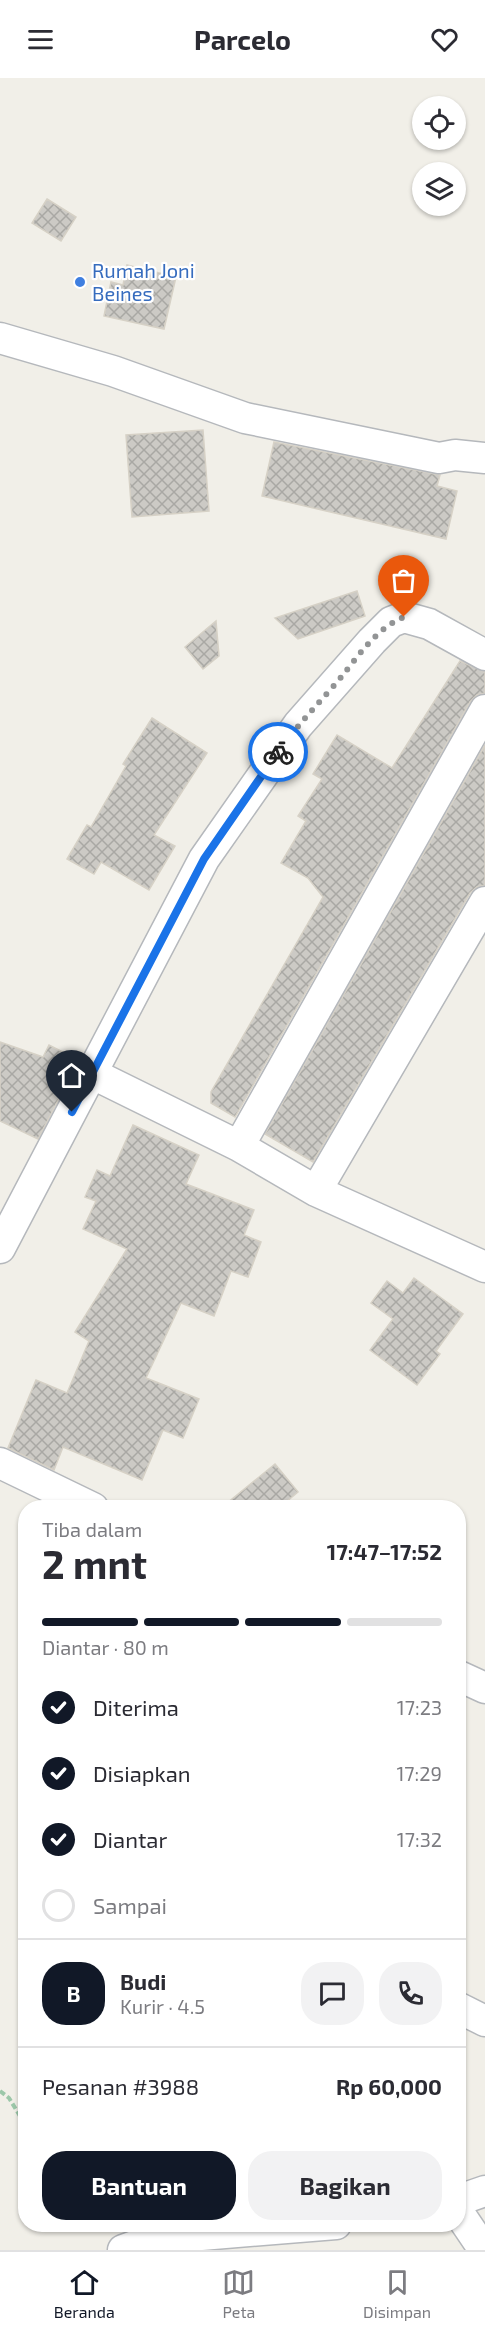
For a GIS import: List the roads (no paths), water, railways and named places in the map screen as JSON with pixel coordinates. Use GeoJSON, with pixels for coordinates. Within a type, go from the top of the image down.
{"type":"FeatureCollection","features":[{"type":"Feature","properties":{"kind":"street"},"geometry":{"type":"LineString","coordinates":[[0,338],[113,371],[245,418],[439,458],[455,455],[485,458]]}},
{"type":"Feature","properties":{"kind":"street"},"geometry":{"type":"LineString","coordinates":[[0,1248],[204,859],[298,725],[372,641],[391,622],[404,617],[429,624],[485,655]]}},
{"type":"Feature","properties":{"kind":"street"},"geometry":{"type":"LineString","coordinates":[[239,1146],[485,710]]}},
{"type":"Feature","properties":{"kind":"street"},"geometry":{"type":"LineString","coordinates":[[316,1191],[485,902]]}},
{"type":"Feature","properties":{"kind":"street"},"geometry":{"type":"LineString","coordinates":[[93,1074],[239,1146],[316,1191],[485,1268]]}},
{"type":"Feature","properties":{"kind":"street"},"geometry":{"type":"LineString","coordinates":[[0,1463],[76,1500]]}},
{"type":"Feature","properties":{"kind":"street"},"geometry":{"type":"LineString","coordinates":[[466,1680],[485,1688]]}},
{"type":"Feature","properties":{"kind":"street"},"geometry":{"type":"LineString","coordinates":[[466,2012],[485,2021]]}},
{"type":"Feature","properties":{"kind":"street"},"geometry":{"type":"LineString","coordinates":[[466,2198],[485,2191]]}},
{"type":"Feature","properties":{"kind":"street"},"geometry":{"type":"LineString","coordinates":[[466,2223],[484,2250]]}},
{"type":"Feature","properties":{"kind":"street"},"geometry":{"type":"LineString","coordinates":[[123,2250],[153,2239],[238,2232]]}},
{"type":"Feature","properties":{"kind":"place","name":"Rumah Joni Beines"},"geometry":{"type":"Point","coordinates":[80,282]}}]}
